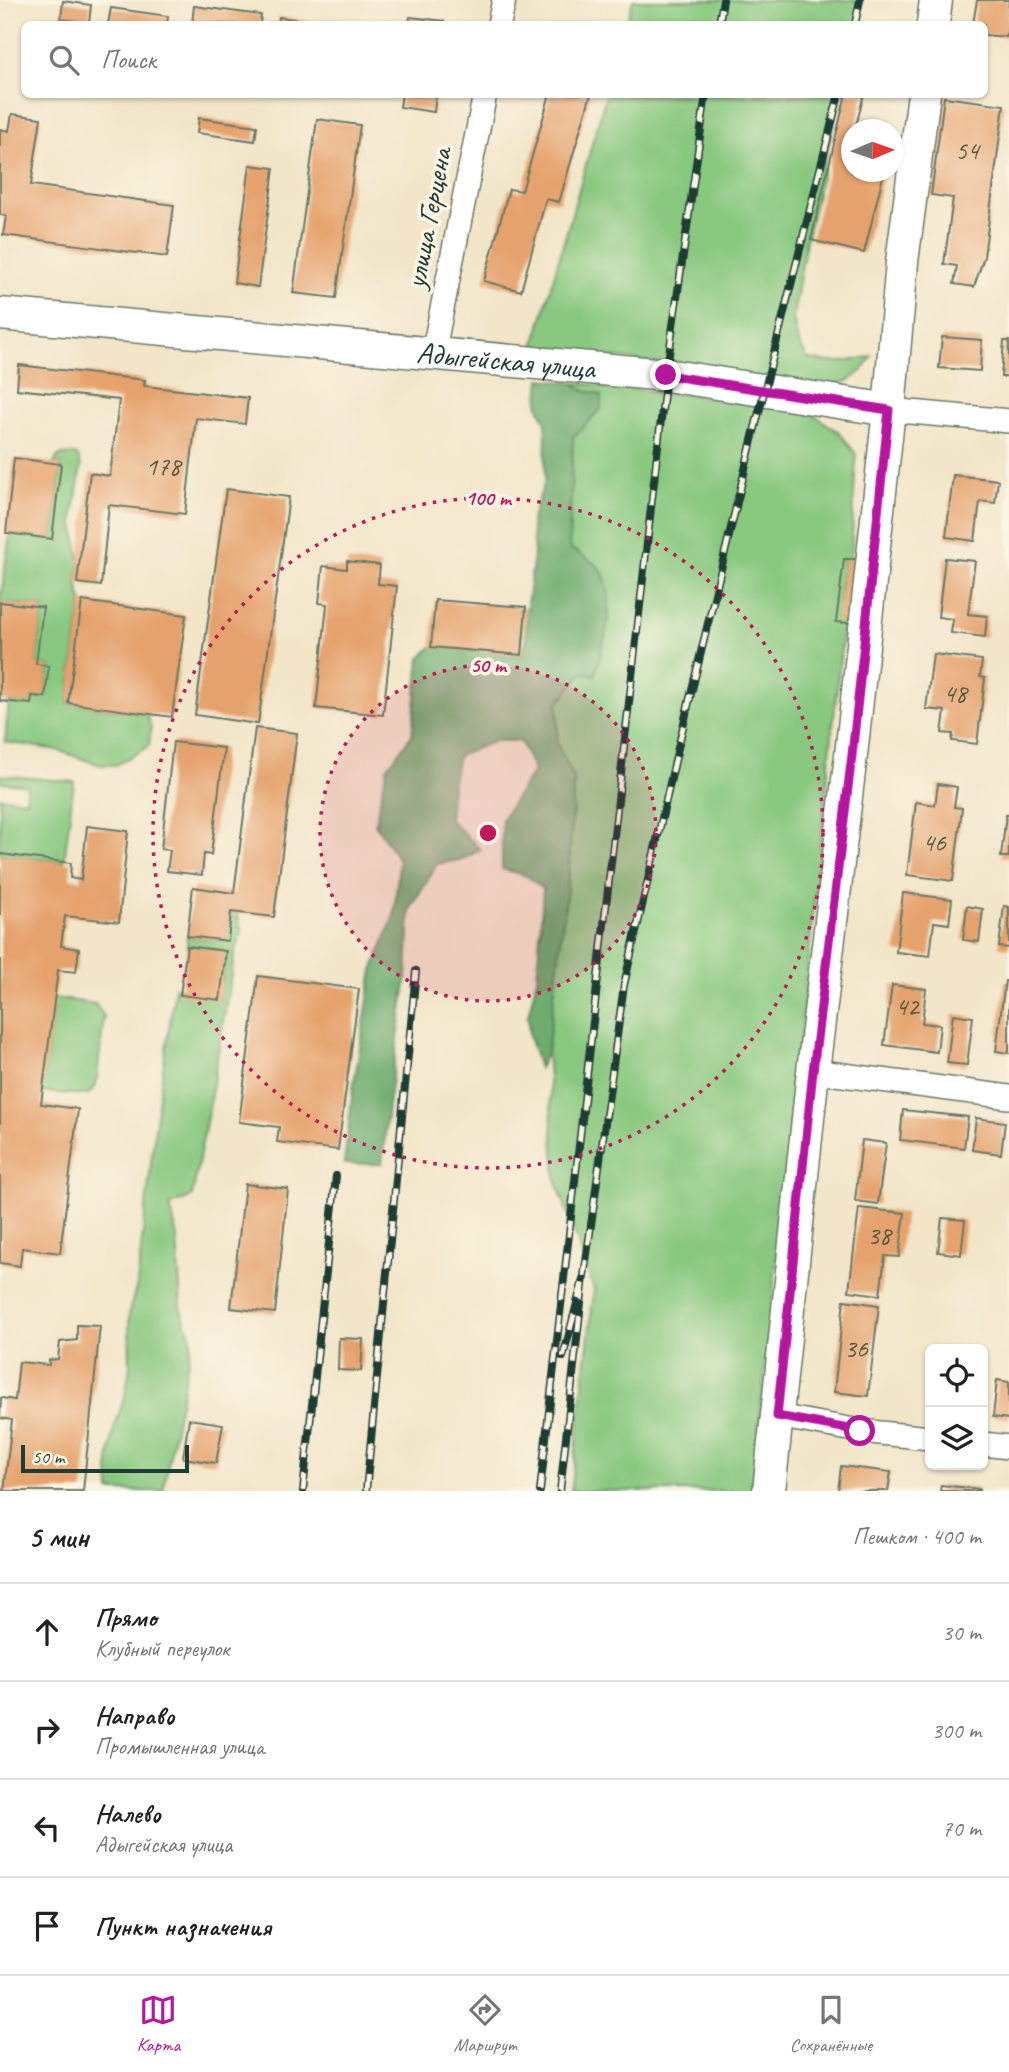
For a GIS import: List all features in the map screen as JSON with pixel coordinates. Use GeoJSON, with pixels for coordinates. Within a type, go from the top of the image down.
{"type":"FeatureCollection","features":[{"type":"Feature","properties":{"kind":"main road"},"geometry":{"type":"LineString","coordinates":[[933,21],[936,0]]}},
{"type":"Feature","properties":{"kind":"main road"},"geometry":{"type":"LineString","coordinates":[[769,1491],[813,1071],[852,755],[902,262],[923,98]]}},
{"type":"Feature","properties":{"kind":"main road","name":"Адыгейская улица"},"geometry":{"type":"LineString","coordinates":[[0,314],[666,375],[889,410]]}},
{"type":"Feature","properties":{"kind":"street"},"geometry":{"type":"LineString","coordinates":[[500,21],[504,0]]}},
{"type":"Feature","properties":{"kind":"street","name":"улица Герцена"},"geometry":{"type":"LineString","coordinates":[[433,354],[484,98]]}},
{"type":"Feature","properties":{"kind":"street","name":"Адыгейская улица"},"geometry":{"type":"LineString","coordinates":[[889,410],[1009,421]]}},
{"type":"Feature","properties":{"kind":"street"},"geometry":{"type":"LineString","coordinates":[[813,1071],[1009,1097]]}},
{"type":"Feature","properties":{"kind":"street"},"geometry":{"type":"LineString","coordinates":[[777,1416],[860,1431],[925,1438]]}},
{"type":"Feature","properties":{"kind":"street"},"geometry":{"type":"LineString","coordinates":[[988,1445],[1009,1447]]}},
{"type":"Feature","properties":{"kind":"green space"},"geometry":{"type":"Polygon","coordinates":[[[633,0],[862,0],[858,21],[627,21],[633,0]]]}},
{"type":"Feature","properties":{"kind":"green space"},"geometry":{"type":"Polygon","coordinates":[[[605,98],[839,98],[806,240],[793,317],[797,338],[807,358],[840,362],[872,356],[856,376],[838,384],[820,386],[534,346],[605,98]]]}},
{"type":"Feature","properties":{"kind":"green space"},"geometry":{"type":"Polygon","coordinates":[[[541,379],[575,383],[580,389],[601,395],[601,409],[573,437],[569,547],[600,569],[609,598],[607,624],[595,675],[582,673],[558,703],[557,744],[574,779],[569,871],[547,1052],[539,1068],[529,1036],[528,1015],[537,978],[543,889],[527,876],[502,869],[502,819],[534,770],[520,741],[495,741],[458,756],[452,786],[449,819],[481,850],[460,860],[437,864],[410,910],[407,977],[382,1164],[344,1164],[353,1089],[373,970],[394,916],[399,860],[375,824],[387,768],[412,735],[420,659],[431,647],[522,655],[526,643],[527,605],[534,554],[531,521],[545,481],[546,423],[538,405],[541,379]]]}},
{"type":"Feature","properties":{"kind":"green space"},"geometry":{"type":"Polygon","coordinates":[[[575,383],[683,394],[809,412],[839,432],[856,454],[851,559],[843,559],[839,601],[844,622],[752,1491],[571,1491],[594,1290],[556,1179],[547,1052],[569,871],[557,744],[558,703],[582,673],[595,675],[609,611],[609,597],[603,573],[569,547],[573,437],[601,409],[601,395],[580,389],[575,383]]]}},
{"type":"Feature","properties":{"kind":"green space"},"geometry":{"type":"Polygon","coordinates":[[[58,456],[78,456],[81,466],[73,518],[80,560],[77,583],[82,601],[68,703],[147,714],[151,728],[149,746],[116,765],[100,765],[57,750],[5,742],[9,702],[30,704],[32,696],[45,697],[49,666],[36,664],[43,607],[0,602],[10,534],[52,539],[61,464],[54,463],[58,456]]]}},
{"type":"Feature","properties":{"kind":"green space"},"geometry":{"type":"Polygon","coordinates":[[[0,775],[74,782],[64,862],[0,854],[0,797],[26,800],[27,785],[0,782],[0,775]]]}},
{"type":"Feature","properties":{"kind":"green space"},"geometry":{"type":"Polygon","coordinates":[[[231,912],[237,912],[242,933],[235,951],[192,1196],[170,1206],[177,1236],[181,1310],[192,1340],[163,1491],[110,1491],[109,1463],[113,1432],[125,1396],[130,1367],[129,1312],[137,1285],[158,1103],[175,987],[220,1000],[226,951],[187,946],[187,936],[227,941],[231,912]]]}},
{"type":"Feature","properties":{"kind":"green space"},"geometry":{"type":"Polygon","coordinates":[[[54,998],[95,1004],[104,1016],[96,1086],[87,1095],[42,1092],[54,998]]]}},
{"type":"Feature","properties":{"kind":"building"},"geometry":{"type":"Polygon","coordinates":[[[977,0],[1009,0],[1007,37],[988,35],[988,21],[974,21],[977,0]]]}},
{"type":"Feature","properties":{"kind":"building"},"geometry":{"type":"Polygon","coordinates":[[[63,1],[91,5],[89,21],[61,19],[63,1]]]}},
{"type":"Feature","properties":{"kind":"building"},"geometry":{"type":"Polygon","coordinates":[[[194,6],[261,15],[260,21],[192,21],[194,6]]]}},
{"type":"Feature","properties":{"kind":"building"},"geometry":{"type":"Polygon","coordinates":[[[111,8],[168,16],[167,21],[109,21],[111,8]]]}},
{"type":"Feature","properties":{"kind":"building"},"geometry":{"type":"Polygon","coordinates":[[[279,17],[309,21],[278,21],[279,17]]]}},
{"type":"Feature","properties":{"kind":"building"},"geometry":{"type":"Polygon","coordinates":[[[410,17],[444,21],[409,21],[410,17]]]}},
{"type":"Feature","properties":{"kind":"building"},"geometry":{"type":"Polygon","coordinates":[[[401,98],[436,98],[434,112],[400,107],[401,98]]]}},
{"type":"Feature","properties":{"kind":"building"},"geometry":{"type":"Polygon","coordinates":[[[549,98],[590,98],[559,202],[546,199],[521,291],[484,281],[509,189],[522,191],[549,98]]]}},
{"type":"Feature","properties":{"kind":"building"},"geometry":{"type":"Polygon","coordinates":[[[845,98],[863,98],[858,119],[841,119],[841,182],[882,182],[864,253],[811,240],[845,98]]]}},
{"type":"Feature","properties":{"kind":"building"},"geometry":{"type":"Polygon","coordinates":[[[944,98],[1004,105],[984,257],[974,287],[954,284],[957,266],[944,264],[953,198],[931,195],[944,98]]]}},
{"type":"Feature","properties":{"kind":"building"},"geometry":{"type":"Polygon","coordinates":[[[12,114],[41,118],[31,185],[174,205],[167,257],[3,235],[6,216],[0,215],[0,129],[9,131],[12,114]]]}},
{"type":"Feature","properties":{"kind":"building"},"geometry":{"type":"Polygon","coordinates":[[[199,118],[257,126],[255,141],[197,133],[199,118]]]}},
{"type":"Feature","properties":{"kind":"building"},"geometry":{"type":"Polygon","coordinates":[[[317,119],[360,125],[336,298],[293,293],[317,119]]]}},
{"type":"Feature","properties":{"kind":"building"},"geometry":{"type":"Polygon","coordinates":[[[250,165],[274,168],[258,287],[234,283],[250,165]]]}},
{"type":"Feature","properties":{"kind":"building"},"geometry":{"type":"Polygon","coordinates":[[[942,337],[982,340],[980,371],[939,368],[942,337]]]}},
{"type":"Feature","properties":{"kind":"building"},"geometry":{"type":"Polygon","coordinates":[[[1004,341],[1009,341],[1009,377],[1001,377],[1004,341]]]}},
{"type":"Feature","properties":{"kind":"building"},"geometry":{"type":"Polygon","coordinates":[[[19,365],[145,380],[144,386],[248,398],[245,424],[196,418],[185,514],[109,505],[101,586],[77,583],[90,473],[110,476],[119,400],[17,389],[19,365]]]}},
{"type":"Feature","properties":{"kind":"building"},"geometry":{"type":"Polygon","coordinates":[[[14,458],[61,464],[52,539],[6,533],[14,458]]]}},
{"type":"Feature","properties":{"kind":"building"},"geometry":{"type":"Polygon","coordinates":[[[953,475],[998,480],[995,503],[980,501],[975,541],[946,537],[953,475]]]}},
{"type":"Feature","properties":{"kind":"building"},"geometry":{"type":"Polygon","coordinates":[[[226,489],[289,497],[258,724],[195,715],[226,489]]]}},
{"type":"Feature","properties":{"kind":"building"},"geometry":{"type":"Polygon","coordinates":[[[945,558],[975,561],[968,614],[987,616],[985,637],[951,633],[953,619],[938,617],[945,558]]]}},
{"type":"Feature","properties":{"kind":"building"},"geometry":{"type":"Polygon","coordinates":[[[844,559],[857,559],[849,623],[836,622],[844,559]]]}},
{"type":"Feature","properties":{"kind":"building"},"geometry":{"type":"Polygon","coordinates":[[[347,561],[380,565],[378,584],[397,586],[383,715],[316,708],[327,604],[319,603],[323,566],[347,569],[347,561]]]}},
{"type":"Feature","properties":{"kind":"building"},"geometry":{"type":"Polygon","coordinates":[[[435,600],[526,607],[522,655],[431,647],[435,600]]]}},
{"type":"Feature","properties":{"kind":"building"},"geometry":{"type":"Polygon","coordinates":[[[82,601],[186,615],[172,717],[68,703],[82,601]]]}},
{"type":"Feature","properties":{"kind":"building"},"geometry":{"type":"Polygon","coordinates":[[[0,602],[43,607],[36,664],[49,666],[45,697],[32,696],[31,704],[0,701],[0,602]]]}},
{"type":"Feature","properties":{"kind":"building"},"geometry":{"type":"Polygon","coordinates":[[[933,654],[982,660],[980,677],[985,678],[977,744],[952,741],[953,734],[942,733],[945,711],[926,709],[933,654]]]}},
{"type":"Feature","properties":{"kind":"building"},"geometry":{"type":"Polygon","coordinates":[[[255,728],[297,733],[274,917],[231,912],[228,941],[187,936],[193,887],[234,893],[255,728]]]}},
{"type":"Feature","properties":{"kind":"building"},"geometry":{"type":"Polygon","coordinates":[[[173,742],[224,748],[211,855],[204,854],[202,875],[167,871],[170,850],[161,849],[173,742]]]}},
{"type":"Feature","properties":{"kind":"building"},"geometry":{"type":"Polygon","coordinates":[[[938,784],[957,787],[954,807],[962,808],[953,881],[907,875],[916,802],[935,805],[938,784]]]}},
{"type":"Feature","properties":{"kind":"building"},"geometry":{"type":"Polygon","coordinates":[[[1006,815],[1009,815],[1009,857],[1001,857],[1006,815]]]}},
{"type":"Feature","properties":{"kind":"building"},"geometry":{"type":"Polygon","coordinates":[[[87,826],[128,831],[119,922],[65,916],[61,946],[79,949],[76,972],[58,970],[41,1104],[78,1109],[60,1253],[22,1248],[20,1266],[0,1263],[0,854],[71,863],[70,878],[81,880],[87,826]]]}},
{"type":"Feature","properties":{"kind":"building"},"geometry":{"type":"Polygon","coordinates":[[[903,893],[952,899],[949,924],[934,922],[930,956],[896,952],[903,893]]]}},
{"type":"Feature","properties":{"kind":"building"},"geometry":{"type":"Polygon","coordinates":[[[967,906],[983,909],[979,942],[963,940],[967,906]]]}},
{"type":"Feature","properties":{"kind":"building"},"geometry":{"type":"Polygon","coordinates":[[[1004,906],[1009,907],[1009,948],[999,947],[1004,906]]]}},
{"type":"Feature","properties":{"kind":"building"},"geometry":{"type":"Polygon","coordinates":[[[187,946],[226,951],[220,1000],[180,995],[187,946]]]}},
{"type":"Feature","properties":{"kind":"building"},"geometry":{"type":"Polygon","coordinates":[[[258,976],[359,989],[338,1150],[277,1142],[279,1127],[239,1122],[258,976]]]}},
{"type":"Feature","properties":{"kind":"building"},"geometry":{"type":"Polygon","coordinates":[[[1005,981],[1009,981],[1009,1053],[996,1051],[1005,981]]]}},
{"type":"Feature","properties":{"kind":"building"},"geometry":{"type":"Polygon","coordinates":[[[892,985],[926,989],[922,1023],[940,1025],[937,1052],[884,1045],[892,985]]]}},
{"type":"Feature","properties":{"kind":"building"},"geometry":{"type":"Polygon","coordinates":[[[953,1014],[973,1017],[967,1065],[947,1063],[953,1014]]]}},
{"type":"Feature","properties":{"kind":"building"},"geometry":{"type":"Polygon","coordinates":[[[903,1110],[968,1117],[964,1148],[900,1140],[903,1110]]]}},
{"type":"Feature","properties":{"kind":"building"},"geometry":{"type":"Polygon","coordinates":[[[976,1118],[1005,1122],[1001,1154],[972,1150],[976,1118]]]}},
{"type":"Feature","properties":{"kind":"building"},"geometry":{"type":"Polygon","coordinates":[[[862,1140],[886,1143],[878,1204],[855,1201],[862,1140]]]}},
{"type":"Feature","properties":{"kind":"building"},"geometry":{"type":"Polygon","coordinates":[[[245,1184],[288,1189],[275,1313],[231,1308],[245,1184]]]}},
{"type":"Feature","properties":{"kind":"building"},"geometry":{"type":"Polygon","coordinates":[[[859,1208],[905,1213],[899,1257],[885,1256],[880,1295],[849,1291],[859,1208]]]}},
{"type":"Feature","properties":{"kind":"building"},"geometry":{"type":"Polygon","coordinates":[[[942,1218],[965,1220],[961,1255],[938,1252],[942,1218]]]}},
{"type":"Feature","properties":{"kind":"building"},"geometry":{"type":"Polygon","coordinates":[[[844,1300],[879,1305],[868,1396],[834,1392],[844,1300]]]}},
{"type":"Feature","properties":{"kind":"building"},"geometry":{"type":"Polygon","coordinates":[[[77,1325],[100,1326],[83,1491],[4,1491],[12,1420],[0,1418],[1,1398],[15,1400],[19,1362],[49,1365],[49,1360],[58,1359],[60,1342],[77,1340],[77,1325]]]}},
{"type":"Feature","properties":{"kind":"building"},"geometry":{"type":"Polygon","coordinates":[[[339,1338],[363,1339],[361,1371],[338,1370],[339,1338]]]}},
{"type":"Feature","properties":{"kind":"building"},"geometry":{"type":"Polygon","coordinates":[[[997,1380],[1009,1382],[1009,1419],[993,1417],[997,1380]]]}},
{"type":"Feature","properties":{"kind":"building"},"geometry":{"type":"Polygon","coordinates":[[[189,1419],[223,1424],[216,1463],[183,1458],[189,1419]]]}},
{"type":"Feature","properties":{"kind":"building"},"geometry":{"type":"Polygon","coordinates":[[[841,1466],[891,1472],[888,1491],[838,1491],[841,1466]]]}},
{"type":"Feature","properties":{"kind":"building"},"geometry":{"type":"Polygon","coordinates":[[[941,1485],[979,1489],[979,1491],[940,1491],[941,1485]]]}},
{"type":"Feature","properties":{"kind":"railway"},"geometry":{"type":"LineString","coordinates":[[720,21],[723,0]]}},
{"type":"Feature","properties":{"kind":"railway"},"geometry":{"type":"LineString","coordinates":[[856,21],[860,0]]}},
{"type":"Feature","properties":{"kind":"railway"},"geometry":{"type":"LineString","coordinates":[[540,1491],[666,375],[705,98]]}},
{"type":"Feature","properties":{"kind":"railway"},"geometry":{"type":"LineString","coordinates":[[584,1276],[624,985],[753,436],[838,98]]}},
{"type":"Feature","properties":{"kind":"railway"},"geometry":{"type":"LineString","coordinates":[[366,1491],[416,971]]}},
{"type":"Feature","properties":{"kind":"railway"},"geometry":{"type":"LineString","coordinates":[[303,1491],[336,1176]]}},
{"type":"Feature","properties":{"kind":"railway"},"geometry":{"type":"LineString","coordinates":[[560,1491],[584,1276],[563,1357]]}},
{"type":"Feature","properties":{"kind":"route"},"geometry":{"type":"LineString","coordinates":[[666,375],[889,410],[852,755],[813,1071],[777,1416],[860,1431]]}}]}
